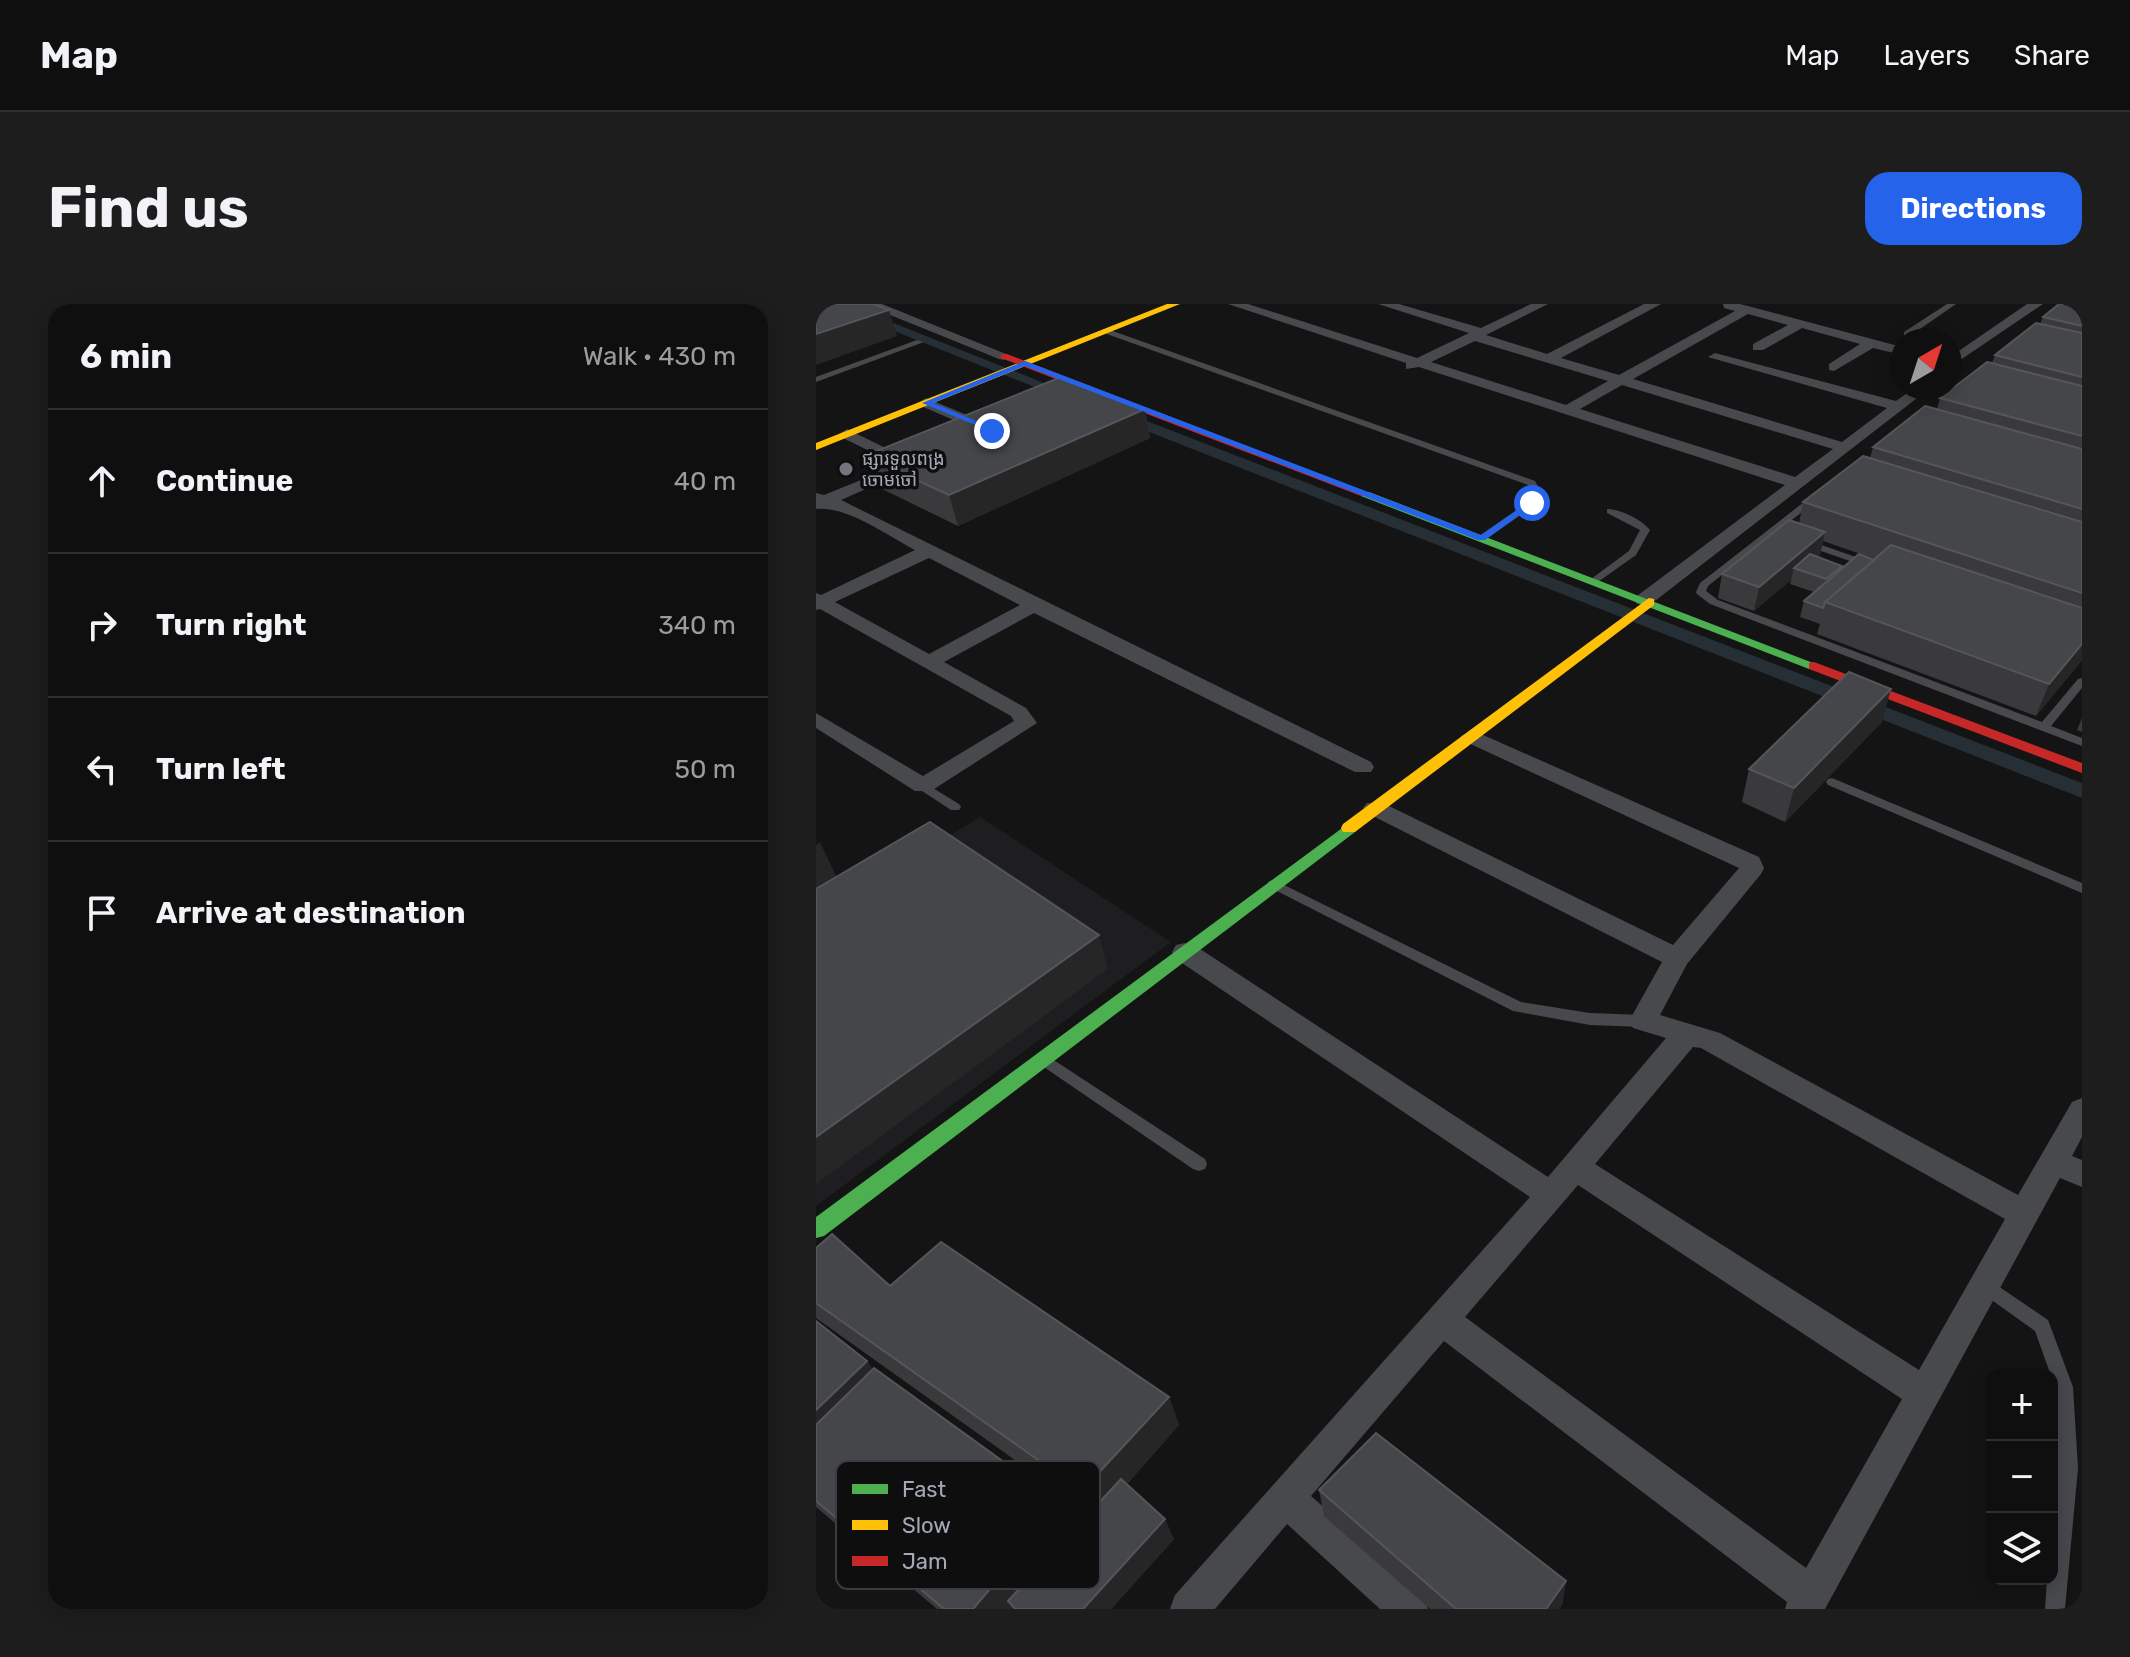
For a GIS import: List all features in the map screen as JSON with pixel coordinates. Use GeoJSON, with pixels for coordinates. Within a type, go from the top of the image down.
{"type":"FeatureCollection","features":[{"type":"Feature","properties":{"kind":"street"},"geometry":{"type":"LineString","coordinates":[[870,304],[1001,365],[1482,538],[1595,581],[1641,607],[2082,768]]}},
{"type":"Feature","properties":{"kind":"street"},"geometry":{"type":"LineString","coordinates":[[816,447],[926,403],[1001,365],[1139,304]]}},
{"type":"Feature","properties":{"kind":"street"},"geometry":{"type":"LineString","coordinates":[[816,430],[1107,331],[1175,304]]}},
{"type":"Feature","properties":{"kind":"street"},"geometry":{"type":"LineString","coordinates":[[1235,304],[1796,483]]}},
{"type":"Feature","properties":{"kind":"street"},"geometry":{"type":"LineString","coordinates":[[1385,304],[1548,359],[1843,447]]}},
{"type":"Feature","properties":{"kind":"street"},"geometry":{"type":"LineString","coordinates":[[1397,372],[1541,304]]}},
{"type":"Feature","properties":{"kind":"street"},"geometry":{"type":"LineString","coordinates":[[1548,359],[1654,304]]}},
{"type":"Feature","properties":{"kind":"street"},"geometry":{"type":"LineString","coordinates":[[1725,304],[1890,348]]}},
{"type":"Feature","properties":{"kind":"street"},"geometry":{"type":"LineString","coordinates":[[1962,357],[2036,304]]}},
{"type":"Feature","properties":{"kind":"street"},"geometry":{"type":"LineString","coordinates":[[1568,410],[1746,310]]}},
{"type":"Feature","properties":{"kind":"street"},"geometry":{"type":"LineString","coordinates":[[1758,347],[1800,324]]}},
{"type":"Feature","properties":{"kind":"street"},"geometry":{"type":"LineString","coordinates":[[1834,367],[1871,343]]}},
{"type":"Feature","properties":{"kind":"street"},"geometry":{"type":"LineString","coordinates":[[1715,357],[1898,406]]}},
{"type":"Feature","properties":{"kind":"street"},"geometry":{"type":"LineString","coordinates":[[816,1229],[1472,736],[1906,400]]}},
{"type":"Feature","properties":{"kind":"street"},"geometry":{"type":"LineString","coordinates":[[926,403],[999,428],[965,442]]}},
{"type":"Feature","properties":{"kind":"street"},"geometry":{"type":"LineString","coordinates":[[819,501],[918,462],[847,434]]}},
{"type":"Feature","properties":{"kind":"street"},"geometry":{"type":"LineString","coordinates":[[819,501],[847,508],[1034,605],[1363,767]]}},
{"type":"Feature","properties":{"kind":"street"},"geometry":{"type":"LineString","coordinates":[[818,601],[928,551]]}},
{"type":"Feature","properties":{"kind":"street"},"geometry":{"type":"LineString","coordinates":[[816,719],[923,786],[1026,723],[1019,712],[818,601]]}},
{"type":"Feature","properties":{"kind":"street"},"geometry":{"type":"LineString","coordinates":[[928,662],[1034,605]]}},
{"type":"Feature","properties":{"kind":"street"},"geometry":{"type":"LineString","coordinates":[[1472,736],[1750,863],[1752,868],[1677,958],[1643,1021],[1710,1040],[2026,1215]]}},
{"type":"Feature","properties":{"kind":"street"},"geometry":{"type":"LineString","coordinates":[[1375,808],[1677,958]]}},
{"type":"Feature","properties":{"kind":"street"},"geometry":{"type":"LineString","coordinates":[[1185,952],[1551,1195]]}},
{"type":"Feature","properties":{"kind":"street"},"geometry":{"type":"LineString","coordinates":[[1189,1609],[1551,1195],[1673,1048],[1683,1039],[1693,1036]]}},
{"type":"Feature","properties":{"kind":"street"},"geometry":{"type":"LineString","coordinates":[[1442,1320],[1808,1602],[2026,1215],[2068,1167],[2082,1110]]}},
{"type":"Feature","properties":{"kind":"street"},"geometry":{"type":"LineString","coordinates":[[1575,1167],[1924,1393]]}},
{"type":"Feature","properties":{"kind":"street"},"geometry":{"type":"LineString","coordinates":[[1286,1498],[1409,1609]]}},
{"type":"Feature","properties":{"kind":"lane"},"geometry":{"type":"LineString","coordinates":[[1916,328],[1952,304]]}},
{"type":"Feature","properties":{"kind":"lane"},"geometry":{"type":"LineString","coordinates":[[1107,331],[1532,483],[1536,492],[1532,503],[1482,538]]}},
{"type":"Feature","properties":{"kind":"lane"},"geometry":{"type":"LineString","coordinates":[[816,380],[920,342]]}},
{"type":"Feature","properties":{"kind":"lane"},"geometry":{"type":"LineString","coordinates":[[1821,493],[1704,585],[1701,592],[1714,602],[2082,742]]}},
{"type":"Feature","properties":{"kind":"lane"},"geometry":{"type":"LineString","coordinates":[[1595,581],[1633,553],[1645,530],[1641,525],[1610,511]]}},
{"type":"Feature","properties":{"kind":"lane"},"geometry":{"type":"LineString","coordinates":[[1772,531],[1787,536]]}},
{"type":"Feature","properties":{"kind":"lane"},"geometry":{"type":"LineString","coordinates":[[1802,541],[1876,567]]}},
{"type":"Feature","properties":{"kind":"lane"},"geometry":{"type":"LineString","coordinates":[[2044,727],[2082,681]]}},
{"type":"Feature","properties":{"kind":"lane"},"geometry":{"type":"LineString","coordinates":[[1832,782],[2082,888]]}},
{"type":"Feature","properties":{"kind":"lane"},"geometry":{"type":"LineString","coordinates":[[923,786],[955,807]]}},
{"type":"Feature","properties":{"kind":"lane"},"geometry":{"type":"LineString","coordinates":[[1273,884],[1518,1007],[1590,1019],[1643,1021]]}},
{"type":"Feature","properties":{"kind":"lane"},"geometry":{"type":"LineString","coordinates":[[1042,1059],[1199,1164]]}},
{"type":"Feature","properties":{"kind":"lane"},"geometry":{"type":"LineString","coordinates":[[1985,1285],[2042,1326],[2064,1387],[2068,1468],[2055,1609]]}},
{"type":"Feature","properties":{"kind":"shaded area"},"geometry":{"type":"Polygon","coordinates":[[[980,817],[1171,942],[816,1206],[816,917],[980,817]]]}},
{"type":"Feature","properties":{"kind":"building"},"geometry":{"type":"Polygon","coordinates":[[[816,304],[874,304],[889,310],[816,334],[816,304]]]}},
{"type":"Feature","properties":{"kind":"building"},"geometry":{"type":"Polygon","coordinates":[[[2059,304],[2082,304],[2082,326],[2043,317],[2059,304]]]}},
{"type":"Feature","properties":{"kind":"building"},"geometry":{"type":"Polygon","coordinates":[[[2036,323],[2082,333],[2082,377],[1995,355],[2036,323]]]}},
{"type":"Feature","properties":{"kind":"building"},"geometry":{"type":"Polygon","coordinates":[[[1987,362],[2082,386],[2082,436],[1947,400],[1962,400],[1962,381],[1987,362]]]}},
{"type":"Feature","properties":{"kind":"building"},"geometry":{"type":"Polygon","coordinates":[[[1061,377],[1145,409],[949,495],[864,456],[1061,377]]]}},
{"type":"Feature","properties":{"kind":"building"},"geometry":{"type":"Polygon","coordinates":[[[1925,406],[2082,449],[2082,509],[1873,447],[1925,406]]]}},
{"type":"Feature","properties":{"kind":"building"},"geometry":{"type":"Polygon","coordinates":[[[1863,456],[2082,522],[2082,593],[1803,502],[1863,456]]]}},
{"type":"Feature","properties":{"kind":"building"},"geometry":{"type":"Polygon","coordinates":[[[1789,520],[1825,532],[1759,587],[1722,574],[1789,520]]]}},
{"type":"Feature","properties":{"kind":"building"},"geometry":{"type":"Polygon","coordinates":[[[1891,545],[2082,608],[2082,644],[2049,684],[1825,602],[1891,545]]]}},
{"type":"Feature","properties":{"kind":"building"},"geometry":{"type":"Polygon","coordinates":[[[1810,554],[1842,566],[1826,579],[1794,568],[1810,554]]]}},
{"type":"Feature","properties":{"kind":"building"},"geometry":{"type":"Polygon","coordinates":[[[1859,554],[1874,560],[1825,602],[1823,608],[1804,601],[1859,554]]]}},
{"type":"Feature","properties":{"kind":"building"},"geometry":{"type":"Polygon","coordinates":[[[1849,672],[1891,689],[1794,788],[1749,769],[1849,672]]]}},
{"type":"Feature","properties":{"kind":"building"},"geometry":{"type":"Polygon","coordinates":[[[930,822],[1099,935],[816,1137],[816,889],[930,822]]]}},
{"type":"Feature","properties":{"kind":"building"},"geometry":{"type":"Polygon","coordinates":[[[832,1234],[890,1286],[941,1242],[1169,1397],[1100,1472],[1100,1461],[1040,1461],[816,1303],[816,1248],[832,1234]]]}},
{"type":"Feature","properties":{"kind":"building"},"geometry":{"type":"Polygon","coordinates":[[[816,1321],[867,1361],[816,1410],[816,1321]]]}},
{"type":"Feature","properties":{"kind":"building"},"geometry":{"type":"Polygon","coordinates":[[[874,1368],[1003,1461],[836,1461],[836,1518],[816,1501],[816,1425],[874,1368]]]}},
{"type":"Feature","properties":{"kind":"building"},"geometry":{"type":"Polygon","coordinates":[[[1376,1433],[1566,1581],[1546,1609],[1456,1609],[1319,1490],[1376,1433]]]}},
{"type":"Feature","properties":{"kind":"building"},"geometry":{"type":"Polygon","coordinates":[[[1121,1479],[1165,1519],[1083,1609],[1015,1609],[1008,1601],[1019,1589],[1100,1589],[1100,1502],[1121,1479]]]}},
{"type":"Feature","properties":{"kind":"building"},"geometry":{"type":"Polygon","coordinates":[[[920,1589],[990,1589],[973,1609],[944,1609],[920,1589]]]}},
{"type":"Feature","properties":{"kind":"waterway"},"geometry":{"type":"LineString","coordinates":[[834,304],[1072,397]]}},
{"type":"Feature","properties":{"kind":"waterway"},"geometry":{"type":"LineString","coordinates":[[1116,414],[2082,791]]}},
{"type":"Feature","properties":{"kind":"traffic: fast"},"geometry":{"type":"LineString","coordinates":[[1365,494],[1814,666]]}},
{"type":"Feature","properties":{"kind":"traffic: fast"},"geometry":{"type":"LineString","coordinates":[[816,1229],[1349,828]]}},
{"type":"Feature","properties":{"kind":"traffic: slow"},"geometry":{"type":"LineString","coordinates":[[816,447],[1175,304]]}},
{"type":"Feature","properties":{"kind":"traffic: slow"},"geometry":{"type":"LineString","coordinates":[[1349,828],[1649,602]]}},
{"type":"Feature","properties":{"kind":"traffic: jam"},"geometry":{"type":"LineString","coordinates":[[1004,356],[1365,494]]}},
{"type":"Feature","properties":{"kind":"traffic: jam"},"geometry":{"type":"LineString","coordinates":[[1814,666],[2082,768]]}},
{"type":"Feature","properties":{"kind":"place","name":"ផ្សារទួលពង្រ ចោមចៅ"},"geometry":{"type":"Point","coordinates":[846,469]}},
{"type":"Feature","properties":{"kind":"route"},"geometry":{"type":"LineString","coordinates":[[992,431],[926,403],[1025,363],[1482,538],[1532,503]]}}]}
